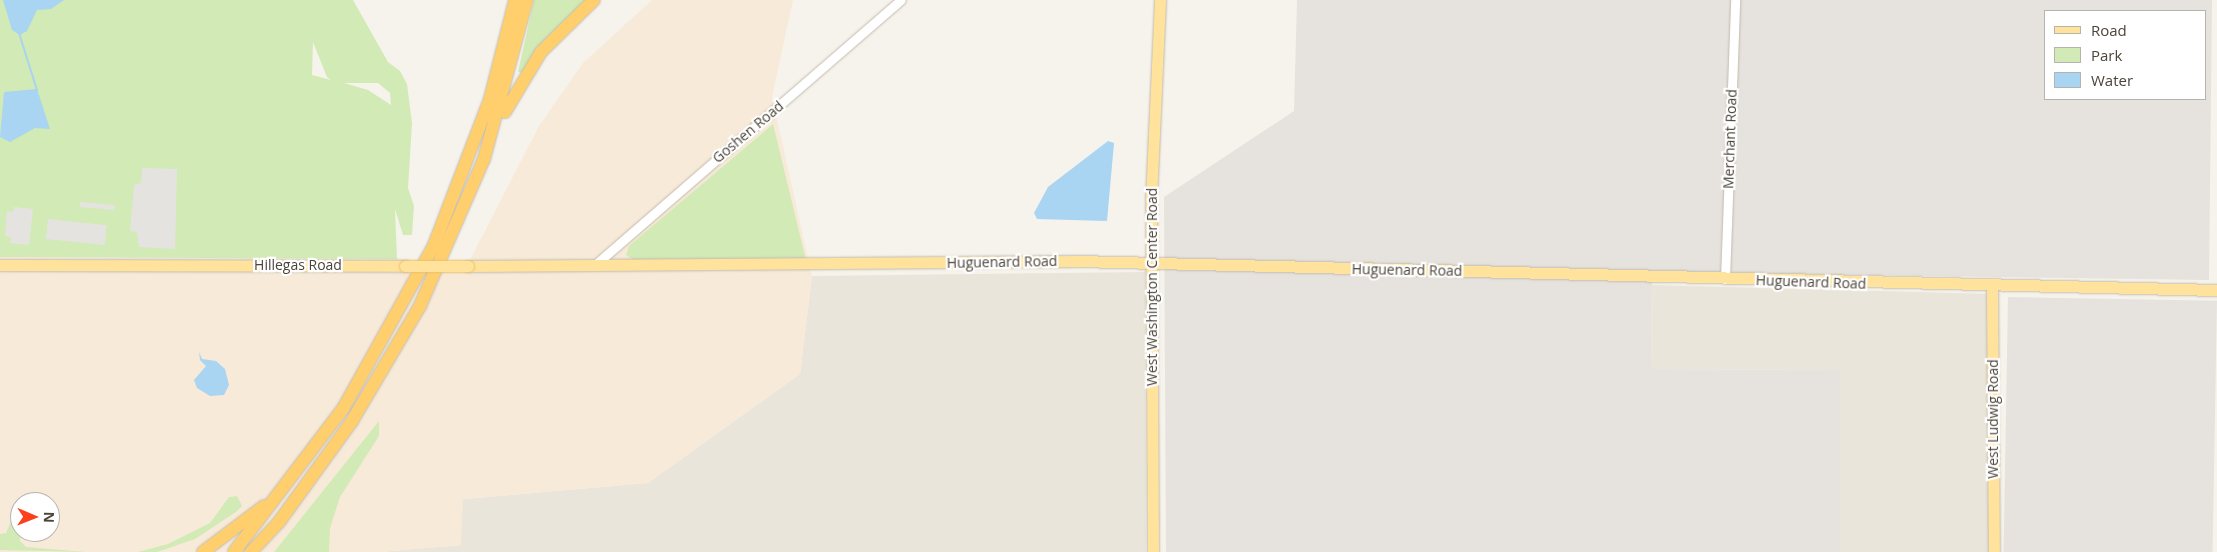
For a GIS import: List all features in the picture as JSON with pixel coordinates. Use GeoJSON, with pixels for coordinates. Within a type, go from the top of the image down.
{"type":"FeatureCollection","features":[{"type":"Feature","properties":{"kind":"highway"},"geometry":{"type":"LineString","coordinates":[[234,552],[295,477],[357,385],[434,245],[490,99],[515,0]]}},
{"type":"Feature","properties":{"kind":"highway"},"geometry":{"type":"LineString","coordinates":[[484,159],[528,0]]}},
{"type":"Feature","properties":{"kind":"highway"},"geometry":{"type":"LineString","coordinates":[[261,552],[279,522],[352,421],[400,343],[442,261],[484,159],[525,74],[554,37],[594,0]]}},
{"type":"Feature","properties":{"kind":"highway"},"geometry":{"type":"LineString","coordinates":[[203,552],[254,516],[295,477]]}},
{"type":"Feature","properties":{"kind":"highway"},"geometry":{"type":"LineString","coordinates":[[251,552],[279,522]]}},
{"type":"Feature","properties":{"kind":"main road","name":"West Washington Center Road"},"geometry":{"type":"LineString","coordinates":[[1152,0],[1155,22],[1152,262],[1153,552]]}},
{"type":"Feature","properties":{"kind":"main road","name":"West Washington Center Road"},"geometry":{"type":"LineString","coordinates":[[1155,22],[1160,0]]}},
{"type":"Feature","properties":{"kind":"main road","name":"Huguenard Road"},"geometry":{"type":"LineString","coordinates":[[596,264],[1152,262],[1725,279],[2217,290]]}},
{"type":"Feature","properties":{"kind":"main road","name":"Hillegas Road"},"geometry":{"type":"LineString","coordinates":[[0,265],[468,266],[596,264]]}},
{"type":"Feature","properties":{"kind":"main road","name":"West Ludwig Road"},"geometry":{"type":"LineString","coordinates":[[1992,286],[1994,552]]}},
{"type":"Feature","properties":{"kind":"street","name":"Goshen Road"},"geometry":{"type":"LineString","coordinates":[[596,264],[901,0]]}},
{"type":"Feature","properties":{"kind":"street","name":"Merchant Road"},"geometry":{"type":"LineString","coordinates":[[1725,279],[1735,0]]}},
{"type":"Feature","properties":{"kind":"shaded area"},"geometry":{"type":"Polygon","coordinates":[[[652,0],[793,0],[772,97],[812,276],[800,374],[648,483],[463,499],[461,545],[380,552],[0,552],[0,257],[470,260],[539,126],[583,63],[652,0]]]}},
{"type":"Feature","properties":{"kind":"shaded area"},"geometry":{"type":"Polygon","coordinates":[[[1297,0],[2212,0],[2209,280],[1652,272],[1651,369],[1840,370],[1840,552],[1166,552],[1164,197],[1294,111],[1297,0]]]}},
{"type":"Feature","properties":{"kind":"shaded area"},"geometry":{"type":"Polygon","coordinates":[[[142,168],[177,169],[175,249],[139,247],[137,232],[130,231],[134,185],[141,183],[142,168]]]}},
{"type":"Feature","properties":{"kind":"shaded area"},"geometry":{"type":"Polygon","coordinates":[[[80,202],[115,205],[114,210],[80,207],[80,202]]]}},
{"type":"Feature","properties":{"kind":"shaded area"},"geometry":{"type":"Polygon","coordinates":[[[14,207],[33,209],[29,245],[10,243],[11,237],[5,236],[7,211],[13,212],[14,207]]]}},
{"type":"Feature","properties":{"kind":"shaded area"},"geometry":{"type":"Polygon","coordinates":[[[48,219],[107,225],[105,245],[46,239],[48,219]]]}},
{"type":"Feature","properties":{"kind":"shaded area"},"geometry":{"type":"Polygon","coordinates":[[[1145,272],[1146,552],[380,552],[461,545],[454,500],[648,483],[800,374],[812,276],[1145,272]]]}},
{"type":"Feature","properties":{"kind":"shaded area"},"geometry":{"type":"Polygon","coordinates":[[[1652,285],[1992,294],[1989,552],[1840,552],[1840,370],[1651,369],[1652,285]]]}},
{"type":"Feature","properties":{"kind":"shaded area"},"geometry":{"type":"Polygon","coordinates":[[[2008,297],[2217,301],[2213,552],[2004,552],[2008,297]]]}},
{"type":"Feature","properties":{"kind":"green space"},"geometry":{"type":"Polygon","coordinates":[[[0,0],[353,0],[388,62],[400,71],[407,84],[412,123],[408,188],[414,206],[412,235],[403,235],[395,209],[397,259],[0,257],[0,0]],[[313,42],[312,75],[331,80],[327,77],[313,42]],[[344,83],[368,90],[391,105],[390,93],[378,83],[344,83]]]}},
{"type":"Feature","properties":{"kind":"green space"},"geometry":{"type":"Polygon","coordinates":[[[534,0],[589,0],[522,73],[518,72],[534,0]]]}},
{"type":"Feature","properties":{"kind":"green space"},"geometry":{"type":"Polygon","coordinates":[[[773,124],[806,260],[636,261],[626,255],[629,246],[773,124]]]}},
{"type":"Feature","properties":{"kind":"green space"},"geometry":{"type":"Polygon","coordinates":[[[379,421],[379,436],[340,497],[330,528],[329,552],[274,552],[379,421]]]}},
{"type":"Feature","properties":{"kind":"green space"},"geometry":{"type":"Polygon","coordinates":[[[237,496],[242,506],[195,539],[157,552],[138,552],[168,544],[210,523],[229,497],[237,496]]]}},
{"type":"Feature","properties":{"kind":"green space"},"geometry":{"type":"Polygon","coordinates":[[[10,524],[10,542],[21,542],[26,547],[86,552],[0,550],[0,534],[6,533],[10,524]]]}},
{"type":"Feature","properties":{"kind":"water"},"geometry":{"type":"Polygon","coordinates":[[[3,0],[64,0],[51,9],[37,10],[27,31],[20,35],[12,30],[3,0]]]}},
{"type":"Feature","properties":{"kind":"water"},"geometry":{"type":"Polygon","coordinates":[[[37,89],[50,129],[35,128],[10,142],[0,137],[4,92],[37,89]]]}},
{"type":"Feature","properties":{"kind":"water"},"geometry":{"type":"Polygon","coordinates":[[[1108,141],[1114,143],[1107,221],[1037,219],[1034,213],[1048,187],[1108,141]]]}},
{"type":"Feature","properties":{"kind":"water"},"geometry":{"type":"Polygon","coordinates":[[[199,352],[202,359],[216,361],[225,369],[229,385],[224,395],[210,396],[197,388],[194,380],[206,366],[200,360],[199,352]]]}},
{"type":"Feature","properties":{"kind":"waterway"},"geometry":{"type":"LineString","coordinates":[[19,33],[37,90]]}}]}
